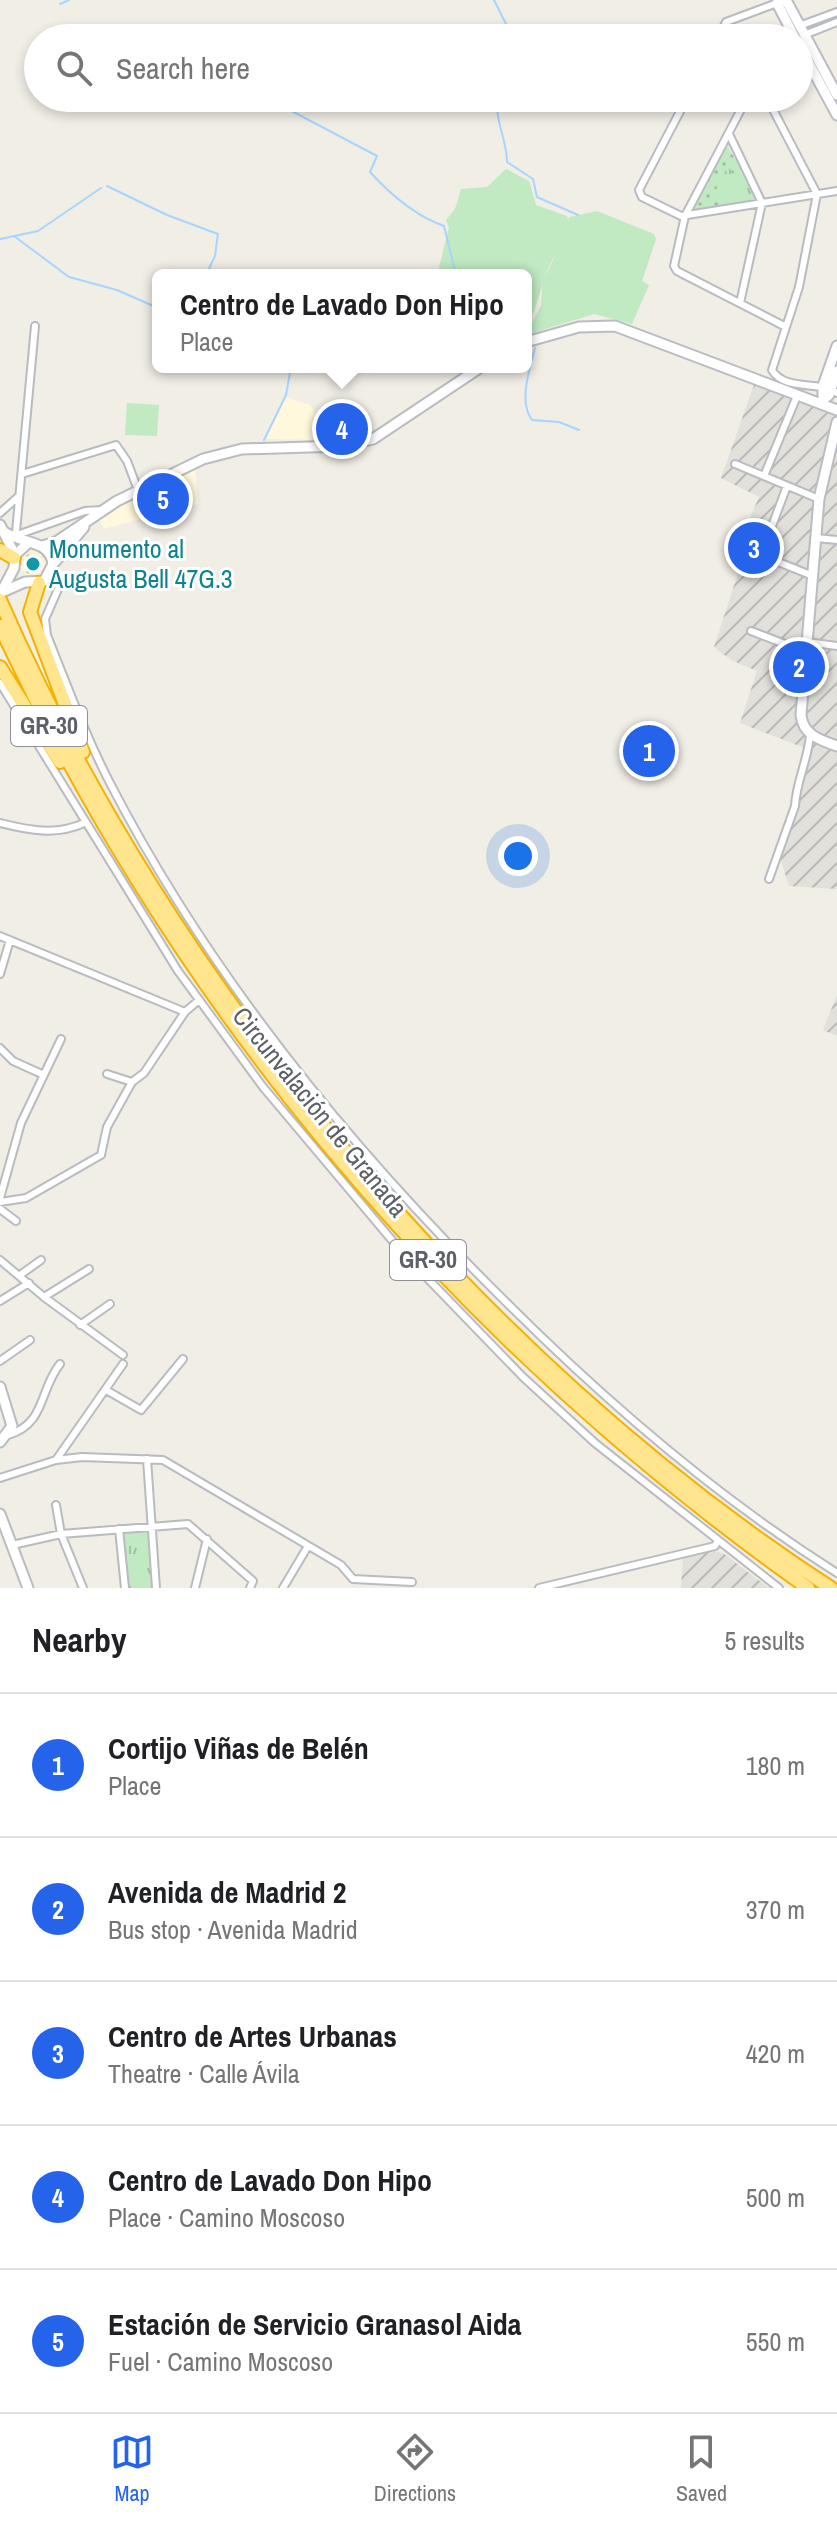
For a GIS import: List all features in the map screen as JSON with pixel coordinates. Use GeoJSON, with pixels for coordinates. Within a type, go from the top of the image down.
{"type":"FeatureCollection","features":[{"type":"Feature","properties":{"kind":"highway"},"geometry":{"type":"LineString","coordinates":[[0,550],[14,560]]}},
{"type":"Feature","properties":{"kind":"highway"},"geometry":{"type":"LineString","coordinates":[[32,583],[30,612],[96,789]]}},
{"type":"Feature","properties":{"kind":"highway","name":"Circunvalación de Granada"},"geometry":{"type":"LineString","coordinates":[[2,598],[96,789],[222,990],[319,1118],[445,1261],[532,1348],[655,1457],[786,1559],[831,1588]]}},
{"type":"Feature","properties":{"kind":"highway","name":"Circunvalación de Granada"},"geometry":{"type":"LineString","coordinates":[[0,626],[103,824],[170,934],[258,1060],[353,1178],[505,1340],[609,1436],[808,1588]]}},
{"type":"Feature","properties":{"kind":"highway"},"geometry":{"type":"LineString","coordinates":[[0,667],[89,810],[103,824]]}},
{"type":"Feature","properties":{"kind":"street"},"geometry":{"type":"LineString","coordinates":[[725,24],[786,0],[795,24]]}},
{"type":"Feature","properties":{"kind":"street"},"geometry":{"type":"LineString","coordinates":[[813,25],[837,12]]}},
{"type":"Feature","properties":{"kind":"street"},"geometry":{"type":"LineString","coordinates":[[813,29],[837,22]]}},
{"type":"Feature","properties":{"kind":"street"},"geometry":{"type":"LineString","coordinates":[[813,57],[837,95]]}},
{"type":"Feature","properties":{"kind":"street"},"geometry":{"type":"LineString","coordinates":[[813,72],[837,115]]}},
{"type":"Feature","properties":{"kind":"street"},"geometry":{"type":"LineString","coordinates":[[680,112],[639,190],[642,197],[685,216],[837,191]]}},
{"type":"Feature","properties":{"kind":"street"},"geometry":{"type":"LineString","coordinates":[[740,112],[685,216],[675,268],[786,327]]}},
{"type":"Feature","properties":{"kind":"street"},"geometry":{"type":"LineString","coordinates":[[774,112],[817,194],[799,287],[773,373],[832,400]]}},
{"type":"Feature","properties":{"kind":"street"},"geometry":{"type":"LineString","coordinates":[[729,134],[762,203],[740,303]]}},
{"type":"Feature","properties":{"kind":"street"},"geometry":{"type":"LineString","coordinates":[[722,146],[734,148]]}},
{"type":"Feature","properties":{"kind":"street"},"geometry":{"type":"LineString","coordinates":[[35,326],[16,532],[20,534],[85,511],[102,510]]}},
{"type":"Feature","properties":{"kind":"street"},"geometry":{"type":"LineString","coordinates":[[532,340],[579,327],[615,326],[746,374],[832,400]]}},
{"type":"Feature","properties":{"kind":"street"},"geometry":{"type":"LineString","coordinates":[[832,400],[837,346]]}},
{"type":"Feature","properties":{"kind":"street"},"geometry":{"type":"LineString","coordinates":[[832,400],[837,371]]}},
{"type":"Feature","properties":{"kind":"street"},"geometry":{"type":"LineString","coordinates":[[2,528],[27,544],[42,546],[56,542],[138,490],[203,459],[230,451],[341,446],[373,439],[472,373]]}},
{"type":"Feature","properties":{"kind":"street"},"geometry":{"type":"LineString","coordinates":[[746,374],[797,396],[832,400]]}},
{"type":"Feature","properties":{"kind":"street"},"geometry":{"type":"LineString","coordinates":[[785,392],[832,400]]}},
{"type":"Feature","properties":{"kind":"street"},"geometry":{"type":"LineString","coordinates":[[797,396],[837,420],[819,499],[801,715],[802,726],[810,735],[837,746]]}},
{"type":"Feature","properties":{"kind":"street"},"geometry":{"type":"LineString","coordinates":[[764,476],[797,396]]}},
{"type":"Feature","properties":{"kind":"street"},"geometry":{"type":"LineString","coordinates":[[22,474],[116,445],[127,461],[138,490]]}},
{"type":"Feature","properties":{"kind":"street"},"geometry":{"type":"LineString","coordinates":[[735,464],[819,499]]}},
{"type":"Feature","properties":{"kind":"street"},"geometry":{"type":"LineString","coordinates":[[787,486],[761,555],[813,576]]}},
{"type":"Feature","properties":{"kind":"street"},"geometry":{"type":"LineString","coordinates":[[0,513],[19,496]]}},
{"type":"Feature","properties":{"kind":"street"},"geometry":{"type":"LineString","coordinates":[[0,505],[10,502]]}},
{"type":"Feature","properties":{"kind":"street"},"geometry":{"type":"LineString","coordinates":[[2,598],[32,583],[52,568],[91,518]]}},
{"type":"Feature","properties":{"kind":"street"},"geometry":{"type":"LineString","coordinates":[[2,528],[14,560],[32,583]]}},
{"type":"Feature","properties":{"kind":"street"},"geometry":{"type":"LineString","coordinates":[[816,538],[837,540]]}},
{"type":"Feature","properties":{"kind":"street"},"geometry":{"type":"LineString","coordinates":[[2,598],[14,560],[27,544]]}},
{"type":"Feature","properties":{"kind":"street"},"geometry":{"type":"LineString","coordinates":[[42,546],[51,555],[59,587],[45,619],[47,635],[110,784],[223,970],[307,1086],[345,1133],[443,1241],[557,1352],[698,1476],[784,1540],[837,1573]]}},
{"type":"Feature","properties":{"kind":"street"},"geometry":{"type":"LineString","coordinates":[[751,631],[807,647],[837,646]]}},
{"type":"Feature","properties":{"kind":"street"},"geometry":{"type":"LineString","coordinates":[[0,683],[84,823],[199,1000],[312,1147],[452,1305],[595,1443],[779,1588]]}},
{"type":"Feature","properties":{"kind":"street"},"geometry":{"type":"LineString","coordinates":[[769,879],[795,806],[795,794],[808,760],[810,735]]}},
{"type":"Feature","properties":{"kind":"street"},"geometry":{"type":"LineString","coordinates":[[0,823],[39,832],[68,829],[84,823]]}},
{"type":"Feature","properties":{"kind":"street"},"geometry":{"type":"LineString","coordinates":[[0,936],[185,1012]]}},
{"type":"Feature","properties":{"kind":"street"},"geometry":{"type":"LineString","coordinates":[[0,974],[10,940]]}},
{"type":"Feature","properties":{"kind":"street"},"geometry":{"type":"LineString","coordinates":[[61,1039],[21,1123],[0,1200],[26,1198],[101,1155],[107,1127],[132,1082],[144,1073],[185,1012],[199,1000]]}},
{"type":"Feature","properties":{"kind":"street"},"geometry":{"type":"LineString","coordinates":[[0,1048],[13,1061],[44,1075]]}},
{"type":"Feature","properties":{"kind":"street"},"geometry":{"type":"LineString","coordinates":[[107,1074],[132,1082]]}},
{"type":"Feature","properties":{"kind":"street"},"geometry":{"type":"LineString","coordinates":[[0,1209],[16,1221]]}},
{"type":"Feature","properties":{"kind":"street"},"geometry":{"type":"LineString","coordinates":[[0,1260],[80,1325],[123,1355]]}},
{"type":"Feature","properties":{"kind":"street"},"geometry":{"type":"LineString","coordinates":[[20,1275],[41,1260]]}},
{"type":"Feature","properties":{"kind":"street"},"geometry":{"type":"LineString","coordinates":[[44,1297],[89,1269]]}},
{"type":"Feature","properties":{"kind":"street"},"geometry":{"type":"LineString","coordinates":[[0,1301],[29,1283]]}},
{"type":"Feature","properties":{"kind":"street"},"geometry":{"type":"LineString","coordinates":[[80,1325],[110,1304]]}},
{"type":"Feature","properties":{"kind":"street"},"geometry":{"type":"LineString","coordinates":[[0,1361],[30,1340]]}},
{"type":"Feature","properties":{"kind":"street"},"geometry":{"type":"LineString","coordinates":[[106,1390],[141,1410],[183,1359]]}},
{"type":"Feature","properties":{"kind":"street"},"geometry":{"type":"LineString","coordinates":[[4,1439],[38,1417],[60,1364]]}},
{"type":"Feature","properties":{"kind":"street"},"geometry":{"type":"LineString","coordinates":[[56,1460],[123,1364]]}},
{"type":"Feature","properties":{"kind":"street"},"geometry":{"type":"LineString","coordinates":[[0,1387],[12,1426],[4,1439]]}},
{"type":"Feature","properties":{"kind":"street"},"geometry":{"type":"LineString","coordinates":[[0,1478],[56,1460],[82,1457],[147,1459],[174,1464],[341,1565],[353,1579],[412,1582]]}},
{"type":"Feature","properties":{"kind":"street"},"geometry":{"type":"LineString","coordinates":[[147,1459],[156,1588]]}},
{"type":"Feature","properties":{"kind":"street"},"geometry":{"type":"LineString","coordinates":[[56,1505],[61,1534],[83,1588]]}},
{"type":"Feature","properties":{"kind":"street"},"geometry":{"type":"LineString","coordinates":[[0,1514],[28,1588]]}},
{"type":"Feature","properties":{"kind":"street"},"geometry":{"type":"LineString","coordinates":[[12,1545],[61,1534],[188,1524],[253,1581],[250,1588]]}},
{"type":"Feature","properties":{"kind":"street"},"geometry":{"type":"LineString","coordinates":[[119,1529],[125,1588]]}},
{"type":"Feature","properties":{"kind":"street"},"geometry":{"type":"LineString","coordinates":[[195,1588],[207,1539]]}},
{"type":"Feature","properties":{"kind":"street"},"geometry":{"type":"LineString","coordinates":[[539,1588],[715,1546],[717,1542]]}},
{"type":"Feature","properties":{"kind":"street"},"geometry":{"type":"LineString","coordinates":[[283,1588],[308,1546]]}},
{"type":"Feature","properties":{"kind":"shaded area"},"geometry":{"type":"Polygon","coordinates":[[[755,382],[837,412],[837,889],[789,886],[780,858],[807,749],[740,723],[757,671],[731,660],[714,647],[738,573],[729,566],[759,497],[721,478],[755,382]]]}},
{"type":"Feature","properties":{"kind":"shaded area"},"geometry":{"type":"Polygon","coordinates":[[[286,397],[310,405],[318,418],[349,410],[364,432],[317,440],[266,439],[286,397]]]}},
{"type":"Feature","properties":{"kind":"shaded area"},"geometry":{"type":"Polygon","coordinates":[[[195,466],[198,504],[104,529],[98,518],[136,494],[195,466]]]}},
{"type":"Feature","properties":{"kind":"shaded area"},"geometry":{"type":"Polygon","coordinates":[[[837,995],[837,1036],[823,1030],[837,995]]]}},
{"type":"Feature","properties":{"kind":"shaded area"},"geometry":{"type":"Polygon","coordinates":[[[708,1550],[723,1553],[769,1588],[681,1588],[683,1557],[708,1550]]]}},
{"type":"Feature","properties":{"kind":"green space"},"geometry":{"type":"Polygon","coordinates":[[[728,147],[756,201],[696,211],[694,206],[728,147]]]}},
{"type":"Feature","properties":{"kind":"green space"},"geometry":{"type":"Polygon","coordinates":[[[728,147],[742,171],[733,175],[728,166],[720,181],[710,176],[728,147]]]}},
{"type":"Feature","properties":{"kind":"green space"},"geometry":{"type":"Polygon","coordinates":[[[506,169],[529,181],[536,205],[567,216],[568,220],[569,217],[597,211],[654,234],[656,239],[642,281],[649,285],[632,324],[594,314],[532,333],[532,323],[541,305],[543,284],[532,315],[532,269],[438,269],[449,227],[446,220],[455,209],[461,189],[487,187],[506,169]]]}},
{"type":"Feature","properties":{"kind":"green space"},"geometry":{"type":"Polygon","coordinates":[[[709,179],[719,184],[712,197],[721,196],[723,207],[696,211],[694,206],[709,179]]]}},
{"type":"Feature","properties":{"kind":"green space"},"geometry":{"type":"Polygon","coordinates":[[[127,403],[159,405],[157,436],[125,435],[127,403]]]}},
{"type":"Feature","properties":{"kind":"green space"},"geometry":{"type":"Polygon","coordinates":[[[149,1531],[151,1588],[129,1588],[124,1533],[149,1531]]]}},
{"type":"Feature","properties":{"kind":"sand"},"geometry":{"type":"Polygon","coordinates":[[[36,549],[44,554],[47,567],[39,577],[25,574],[20,568],[23,554],[36,549]]]}},
{"type":"Feature","properties":{"kind":"waterway"},"geometry":{"type":"LineString","coordinates":[[60,4],[69,0]]}},
{"type":"Feature","properties":{"kind":"waterway"},"geometry":{"type":"LineString","coordinates":[[494,0],[506,24]]}},
{"type":"Feature","properties":{"kind":"waterway"},"geometry":{"type":"LineString","coordinates":[[294,112],[377,156],[370,172],[378,181],[413,211],[444,226],[455,269]]}},
{"type":"Feature","properties":{"kind":"waterway"},"geometry":{"type":"LineString","coordinates":[[498,112],[507,162],[533,179],[537,197],[578,215]]}},
{"type":"Feature","properties":{"kind":"waterway"},"geometry":{"type":"LineString","coordinates":[[107,186],[167,215],[218,234],[215,256],[209,269]]}},
{"type":"Feature","properties":{"kind":"waterway"},"geometry":{"type":"LineString","coordinates":[[0,239],[38,231],[101,188]]}},
{"type":"Feature","properties":{"kind":"waterway"},"geometry":{"type":"LineString","coordinates":[[14,236],[69,277],[117,290],[152,305]]}},
{"type":"Feature","properties":{"kind":"waterway"},"geometry":{"type":"LineString","coordinates":[[532,360],[535,348]]}},
{"type":"Feature","properties":{"kind":"waterway"},"geometry":{"type":"LineString","coordinates":[[264,440],[286,395],[290,373]]}},
{"type":"Feature","properties":{"kind":"waterway"},"geometry":{"type":"LineString","coordinates":[[529,373],[525,395],[532,420],[559,422],[579,430]]}},
{"type":"Feature","properties":{"kind":"place","name":"Centro de Lavado Don Hipo"},"geometry":{"type":"Point","coordinates":[342,429]}},
{"type":"Feature","properties":{"kind":"place","name":"Estación de Servicio Granasol Aida"},"geometry":{"type":"Point","coordinates":[163,499]}},
{"type":"Feature","properties":{"kind":"place","name":"Centro de Artes Urbanas"},"geometry":{"type":"Point","coordinates":[754,548]}},
{"type":"Feature","properties":{"kind":"place","name":"Monumento al Augusta Bell 47G.3"},"geometry":{"type":"Point","coordinates":[33,564]}},
{"type":"Feature","properties":{"kind":"place","name":"Avenida de Madrid 2"},"geometry":{"type":"Point","coordinates":[799,667]}},
{"type":"Feature","properties":{"kind":"place","name":"Cortijo Viñas de Belén"},"geometry":{"type":"Point","coordinates":[649,751]}}]}
